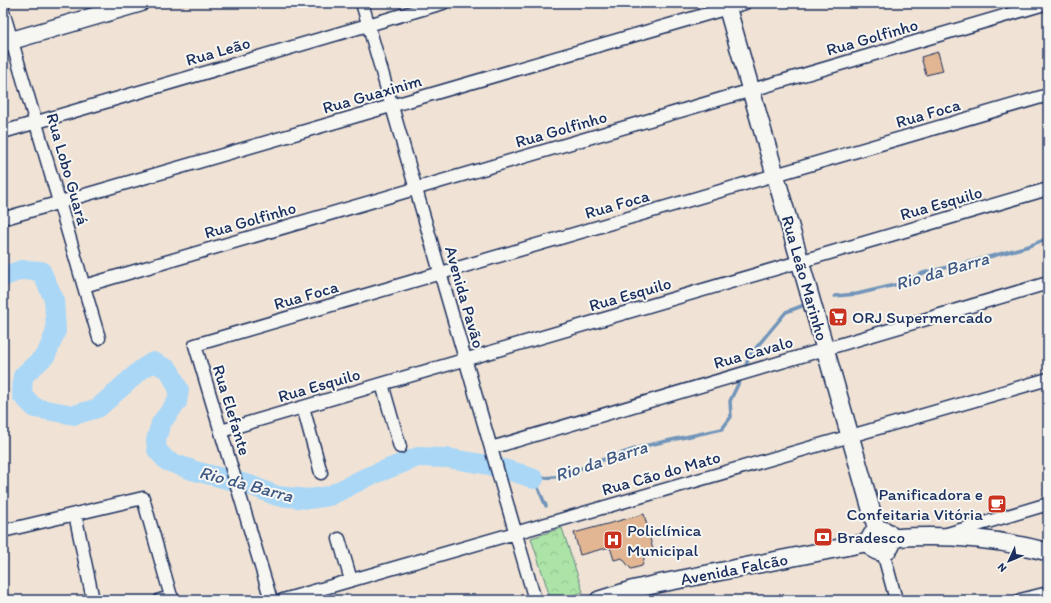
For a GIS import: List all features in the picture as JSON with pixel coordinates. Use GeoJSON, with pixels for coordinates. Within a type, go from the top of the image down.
{"type":"FeatureCollection","features":[{"type":"Feature","properties":{"kind":"street"},"geometry":{"type":"LineString","coordinates":[[7,42],[140,3]]}},
{"type":"Feature","properties":{"kind":"street","name":"Avenida Pavão"},"geometry":{"type":"LineString","coordinates":[[362,3],[536,600]]}},
{"type":"Feature","properties":{"kind":"street","name":"Rua Leão"},"geometry":{"type":"LineString","coordinates":[[3,132],[443,3]]}},
{"type":"Feature","properties":{"kind":"street","name":"Rua Guaxinim"},"geometry":{"type":"LineString","coordinates":[[9,217],[392,106],[727,6],[746,3]]}},
{"type":"Feature","properties":{"kind":"street","name":"Rua Golfinho"},"geometry":{"type":"LineString","coordinates":[[84,286],[1048,4]]}},
{"type":"Feature","properties":{"kind":"street","name":"Rua Leão Marinho"},"geometry":{"type":"LineString","coordinates":[[727,6],[880,540]]}},
{"type":"Feature","properties":{"kind":"street","name":"Rua Lobo Guará"},"geometry":{"type":"LineString","coordinates":[[3,11],[7,42],[36,123],[99,338]]}},
{"type":"Feature","properties":{"kind":"street","name":"Rua Foca"},"geometry":{"type":"LineString","coordinates":[[195,345],[1048,95]]}},
{"type":"Feature","properties":{"kind":"street","name":"Rua Esquilo"},"geometry":{"type":"LineString","coordinates":[[221,431],[1048,189]]}},
{"type":"Feature","properties":{"kind":"street","name":"Rua Cavalo"},"geometry":{"type":"LineString","coordinates":[[491,448],[1048,283]]}},
{"type":"Feature","properties":{"kind":"street","name":"Rua Elefante"},"geometry":{"type":"LineString","coordinates":[[195,345],[271,600]]}},
{"type":"Feature","properties":{"kind":"street","name":"Rua Cão do Mato"},"geometry":{"type":"LineString","coordinates":[[283,600],[1048,379]]}},
{"type":"Feature","properties":{"kind":"street"},"geometry":{"type":"LineString","coordinates":[[382,384],[400,447]]}},
{"type":"Feature","properties":{"kind":"street"},"geometry":{"type":"LineString","coordinates":[[303,407],[321,474]]}},
{"type":"Feature","properties":{"kind":"street"},"geometry":{"type":"LineString","coordinates":[[3,531],[143,498],[168,599]]}},
{"type":"Feature","properties":{"kind":"street"},"geometry":{"type":"LineString","coordinates":[[939,536],[1048,504]]}},
{"type":"Feature","properties":{"kind":"street"},"geometry":{"type":"LineString","coordinates":[[75,514],[93,600]]}},
{"type":"Feature","properties":{"kind":"street","name":"Avenida Falcão"},"geometry":{"type":"LineString","coordinates":[[599,600],[657,584],[880,540],[939,536],[969,537],[990,539],[1048,552]]}},
{"type":"Feature","properties":{"kind":"street"},"geometry":{"type":"LineString","coordinates":[[339,539],[351,580]]}},
{"type":"Feature","properties":{"kind":"street"},"geometry":{"type":"LineString","coordinates":[[880,540],[896,600]]}},
{"type":"Feature","properties":{"kind":"street"},"geometry":{"type":"LineString","coordinates":[[1020,600],[1048,593]]}},
{"type":"Feature","properties":{"kind":"green space"},"geometry":{"type":"Polygon","coordinates":[[[562,528],[583,592],[558,600],[551,600],[531,538],[562,528]]]}},
{"type":"Feature","properties":{"kind":"building"},"geometry":{"type":"Polygon","coordinates":[[[938,52],[943,71],[926,75],[921,57],[938,52]]]}},
{"type":"Feature","properties":{"kind":"building","name":"Policlínica Municipal"},"geometry":{"type":"Polygon","coordinates":[[[644,514],[653,550],[643,553],[644,560],[642,566],[631,569],[622,558],[614,560],[610,547],[580,555],[574,533],[644,514]]]}},
{"type":"Feature","properties":{"kind":"waterway","name":"Rio da Barra"},"geometry":{"type":"LineString","coordinates":[[835,296],[857,294],[899,284],[923,273],[1029,246],[1048,238]]}},
{"type":"Feature","properties":{"kind":"waterway","name":"Rio da Barra"},"geometry":{"type":"LineString","coordinates":[[3,277],[21,270],[41,271],[54,299],[56,331],[46,355],[23,376],[22,395],[35,408],[74,415],[98,408],[142,369],[153,362],[169,370],[179,390],[177,402],[161,423],[156,440],[157,450],[167,461],[195,471],[250,485],[277,496],[309,499],[329,496],[367,477],[418,457],[447,458],[489,465],[534,479]]}},
{"type":"Feature","properties":{"kind":"waterway","name":"Rio da Barra"},"geometry":{"type":"LineString","coordinates":[[744,370],[750,355],[786,312],[807,304]]}},
{"type":"Feature","properties":{"kind":"waterway","name":"Rio da Barra"},"geometry":{"type":"LineString","coordinates":[[546,506],[534,479],[563,476],[596,462],[644,446],[722,429],[731,417],[730,401],[742,376]]}},
{"type":"Feature","properties":{"kind":"place","name":"ORJ Supermercado"},"geometry":{"type":"Point","coordinates":[838,317]}},
{"type":"Feature","properties":{"kind":"place","name":"Panificadora e Confeitaria Vitória"},"geometry":{"type":"Point","coordinates":[997,504]}},
{"type":"Feature","properties":{"kind":"place","name":"Bradesco"},"geometry":{"type":"Point","coordinates":[823,537]}},
{"type":"Feature","properties":{"kind":"place","name":"Policlínica Municipal"},"geometry":{"type":"Point","coordinates":[613,540]}}]}
